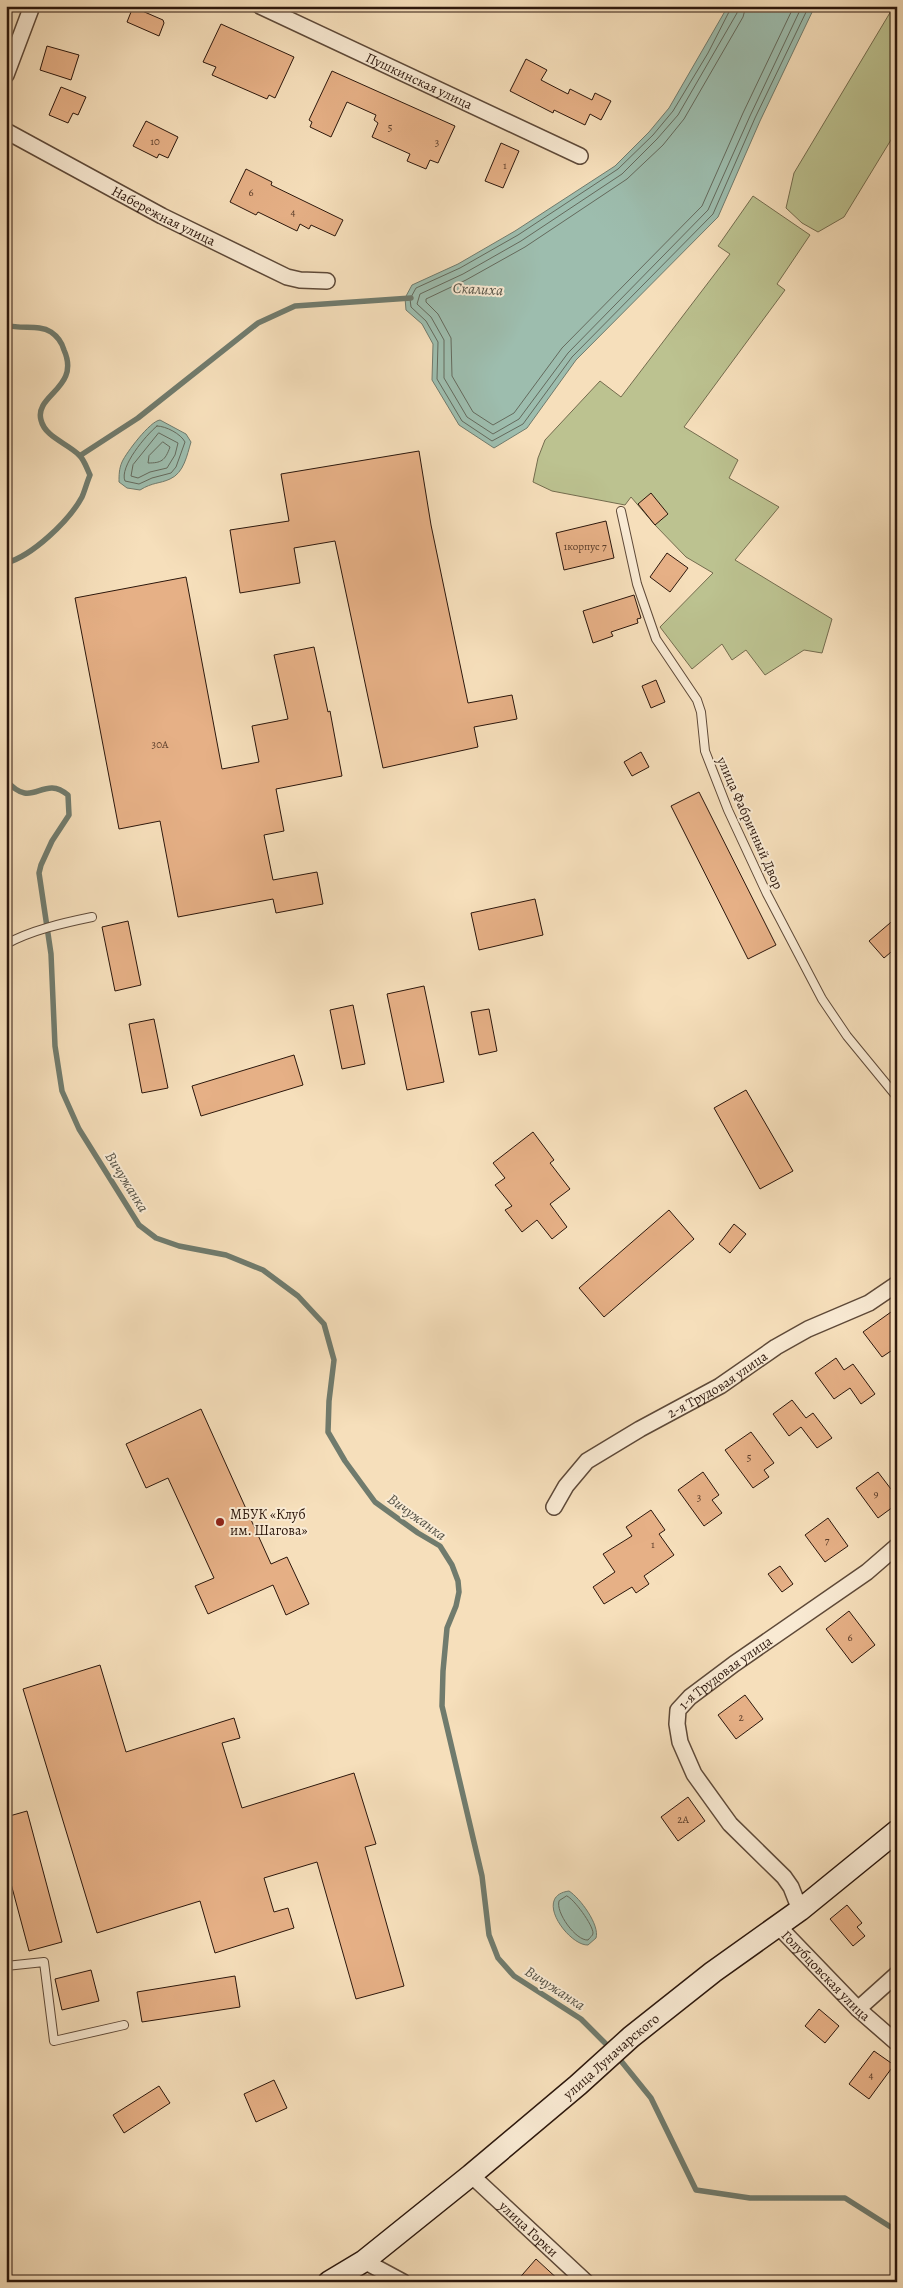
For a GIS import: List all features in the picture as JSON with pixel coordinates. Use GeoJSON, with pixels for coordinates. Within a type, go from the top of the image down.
{"type":"FeatureCollection","features":[{"type":"Feature","properties":{"kind":"main road","name":"улица Луначарского"},"geometry":{"type":"LineString","coordinates":[[328,2282],[364,2261],[472,2175],[578,2085],[631,2037],[713,1972],[800,1910],[897,1832]]}},
{"type":"Feature","properties":{"kind":"street"},"geometry":{"type":"LineString","coordinates":[[6,75],[32,6]]}},
{"type":"Feature","properties":{"kind":"street","name":"Пушкинская улица"},"geometry":{"type":"LineString","coordinates":[[260,6],[580,156]]}},
{"type":"Feature","properties":{"kind":"street","name":"Набережная улица"},"geometry":{"type":"LineString","coordinates":[[6,131],[162,216],[286,277],[300,280],[327,280]]}},
{"type":"Feature","properties":{"kind":"street","name":"2-я Трудовая улица"},"geometry":{"type":"LineString","coordinates":[[554,1507],[566,1486],[588,1461],[632,1434],[720,1386],[776,1346],[808,1329],[869,1303],[897,1284]]}},
{"type":"Feature","properties":{"kind":"street","name":"1-я Трудовая улица"},"geometry":{"type":"LineString","coordinates":[[800,1910],[791,1887],[784,1877],[730,1824],[694,1774],[680,1742],[677,1724],[678,1710],[690,1697],[734,1664],[866,1572],[897,1546]]}},
{"type":"Feature","properties":{"kind":"street","name":"Голубцовская улица"},"geometry":{"type":"LineString","coordinates":[[778,1926],[858,2009],[897,2043]]}},
{"type":"Feature","properties":{"kind":"street"},"geometry":{"type":"LineString","coordinates":[[858,2009],[897,1974]]}},
{"type":"Feature","properties":{"kind":"street","name":"улица Горки"},"geometry":{"type":"LineString","coordinates":[[472,2175],[586,2282]]}},
{"type":"Feature","properties":{"kind":"street"},"geometry":{"type":"LineString","coordinates":[[364,2261],[403,2282]]}},
{"type":"Feature","properties":{"kind":"lane","name":"улица Фабричный Двор"},"geometry":{"type":"LineString","coordinates":[[621,510],[638,584],[656,639],[697,700],[701,712],[705,750],[728,810],[767,894],[822,1000],[847,1036],[897,1097]]}},
{"type":"Feature","properties":{"kind":"lane"},"geometry":{"type":"LineString","coordinates":[[6,944],[66,922],[92,917]]}},
{"type":"Feature","properties":{"kind":"lane"},"geometry":{"type":"LineString","coordinates":[[6,1966],[44,1962],[54,2041],[124,2025]]}},
{"type":"Feature","properties":{"kind":"green space"},"geometry":{"type":"Polygon","coordinates":[[[894,6],[897,6],[897,130],[844,217],[818,232],[802,223],[786,208],[794,173],[894,6]]]}},
{"type":"Feature","properties":{"kind":"green space"},"geometry":{"type":"Polygon","coordinates":[[[753,196],[810,235],[777,284],[785,290],[684,427],[738,460],[729,478],[779,507],[735,560],[832,619],[822,653],[804,650],[765,675],[746,650],[732,660],[722,644],[692,669],[660,627],[713,573],[686,557],[631,497],[625,505],[552,491],[533,482],[538,458],[545,440],[600,381],[621,397],[730,254],[718,246],[753,196]]]}},
{"type":"Feature","properties":{"kind":"water"},"geometry":{"type":"Polygon","coordinates":[[[728,6],[815,6],[760,121],[718,217],[576,360],[527,428],[494,448],[459,425],[432,380],[433,344],[422,324],[406,310],[405,298],[412,285],[458,264],[515,231],[615,166],[649,132],[669,108],[728,6]]]}},
{"type":"Feature","properties":{"kind":"water"},"geometry":{"type":"Polygon","coordinates":[[[160,420],[186,434],[191,442],[182,468],[179,473],[170,479],[140,490],[127,488],[119,482],[122,462],[145,431],[160,420]]]}},
{"type":"Feature","properties":{"kind":"water"},"geometry":{"type":"Polygon","coordinates":[[[569,1891],[583,1906],[595,1926],[596,1938],[588,1945],[572,1938],[564,1930],[554,1911],[554,1902],[558,1895],[569,1891]]]}},
{"type":"Feature","properties":{"kind":"building"},"geometry":{"type":"Polygon","coordinates":[[[133,7],[163,20],[164,23],[159,36],[127,22],[133,7]]]}},
{"type":"Feature","properties":{"kind":"building"},"geometry":{"type":"Polygon","coordinates":[[[221,24],[294,57],[275,98],[269,95],[267,99],[212,75],[216,67],[203,62],[221,24]]]}},
{"type":"Feature","properties":{"kind":"building"},"geometry":{"type":"Polygon","coordinates":[[[47,46],[79,55],[71,80],[40,70],[47,46]]]}},
{"type":"Feature","properties":{"kind":"building"},"geometry":{"type":"Polygon","coordinates":[[[526,59],[547,70],[541,80],[568,94],[570,89],[592,100],[595,93],[611,101],[601,120],[590,114],[585,125],[554,110],[553,113],[510,91],[526,59]]]}},
{"type":"Feature","properties":{"kind":"building"},"geometry":{"type":"Polygon","coordinates":[[[332,71],[455,126],[438,163],[430,160],[426,169],[407,161],[410,154],[372,137],[378,123],[374,120],[376,115],[347,102],[331,137],[310,127],[312,122],[309,120],[332,71]]]}},
{"type":"Feature","properties":{"kind":"building"},"geometry":{"type":"Polygon","coordinates":[[[61,87],[86,97],[78,115],[73,113],[68,123],[49,115],[61,87]]]}},
{"type":"Feature","properties":{"kind":"building"},"geometry":{"type":"Polygon","coordinates":[[[146,121],[178,137],[168,158],[159,154],[157,158],[133,146],[146,121]]]}},
{"type":"Feature","properties":{"kind":"building"},"geometry":{"type":"Polygon","coordinates":[[[501,143],[519,151],[503,188],[485,181],[501,143]]]}},
{"type":"Feature","properties":{"kind":"building"},"geometry":{"type":"Polygon","coordinates":[[[246,169],[272,182],[271,185],[343,220],[335,236],[311,225],[309,229],[300,224],[297,231],[258,212],[256,215],[230,202],[246,169]]]}},
{"type":"Feature","properties":{"kind":"building"},"geometry":{"type":"Polygon","coordinates":[[[419,451],[431,525],[468,703],[512,695],[517,719],[474,727],[478,747],[383,768],[335,541],[294,548],[300,583],[240,593],[230,530],[289,521],[281,474],[419,451]]]}},
{"type":"Feature","properties":{"kind":"building"},"geometry":{"type":"Polygon","coordinates":[[[651,493],[668,514],[655,525],[638,504],[651,493]]]}},
{"type":"Feature","properties":{"kind":"building"},"geometry":{"type":"Polygon","coordinates":[[[606,521],[614,558],[564,570],[556,533],[606,521]]]}},
{"type":"Feature","properties":{"kind":"building"},"geometry":{"type":"Polygon","coordinates":[[[667,553],[688,568],[670,592],[650,577],[667,553]]]}},
{"type":"Feature","properties":{"kind":"building"},"geometry":{"type":"Polygon","coordinates":[[[186,577],[222,769],[259,762],[252,726],[288,719],[274,655],[314,647],[328,712],[330,711],[342,776],[276,789],[284,831],[264,835],[273,880],[317,872],[323,904],[276,913],[273,899],[178,917],[160,821],[119,829],[75,598],[186,577]]]}},
{"type":"Feature","properties":{"kind":"building"},"geometry":{"type":"Polygon","coordinates":[[[634,595],[641,618],[637,619],[638,623],[611,632],[613,636],[593,643],[583,611],[634,595]]]}},
{"type":"Feature","properties":{"kind":"building"},"geometry":{"type":"Polygon","coordinates":[[[656,680],[665,702],[651,708],[642,686],[656,680]]]}},
{"type":"Feature","properties":{"kind":"building"},"geometry":{"type":"Polygon","coordinates":[[[641,752],[649,767],[632,776],[624,762],[641,752]]]}},
{"type":"Feature","properties":{"kind":"building"},"geometry":{"type":"Polygon","coordinates":[[[699,792],[776,945],[748,959],[671,806],[699,792]]]}},
{"type":"Feature","properties":{"kind":"building"},"geometry":{"type":"Polygon","coordinates":[[[535,899],[543,935],[479,950],[471,913],[535,899]]]}},
{"type":"Feature","properties":{"kind":"building"},"geometry":{"type":"Polygon","coordinates":[[[897,917],[897,947],[884,958],[869,941],[897,917]]]}},
{"type":"Feature","properties":{"kind":"building"},"geometry":{"type":"Polygon","coordinates":[[[128,921],[141,985],[115,991],[102,927],[128,921]]]}},
{"type":"Feature","properties":{"kind":"building"},"geometry":{"type":"Polygon","coordinates":[[[424,986],[444,1082],[407,1090],[387,994],[424,986]]]}},
{"type":"Feature","properties":{"kind":"building"},"geometry":{"type":"Polygon","coordinates":[[[353,1005],[365,1064],[342,1069],[330,1010],[353,1005]]]}},
{"type":"Feature","properties":{"kind":"building"},"geometry":{"type":"Polygon","coordinates":[[[489,1009],[497,1051],[479,1055],[471,1012],[489,1009]]]}},
{"type":"Feature","properties":{"kind":"building"},"geometry":{"type":"Polygon","coordinates":[[[154,1019],[168,1088],[142,1093],[129,1024],[154,1019]]]}},
{"type":"Feature","properties":{"kind":"building"},"geometry":{"type":"Polygon","coordinates":[[[294,1055],[303,1085],[201,1116],[192,1086],[294,1055]]]}},
{"type":"Feature","properties":{"kind":"building"},"geometry":{"type":"Polygon","coordinates":[[[746,1090],[793,1171],[760,1189],[714,1108],[746,1090]]]}},
{"type":"Feature","properties":{"kind":"building"},"geometry":{"type":"Polygon","coordinates":[[[533,1132],[554,1160],[550,1163],[570,1189],[550,1204],[567,1227],[552,1239],[537,1220],[522,1232],[505,1210],[512,1206],[495,1185],[505,1178],[493,1163],[533,1132]]]}},
{"type":"Feature","properties":{"kind":"building"},"geometry":{"type":"Polygon","coordinates":[[[669,1210],[694,1239],[604,1317],[579,1288],[669,1210]]]}},
{"type":"Feature","properties":{"kind":"building"},"geometry":{"type":"Polygon","coordinates":[[[734,1224],[746,1234],[730,1253],[719,1244],[734,1224]]]}},
{"type":"Feature","properties":{"kind":"building"},"geometry":{"type":"Polygon","coordinates":[[[891,1312],[897,1321],[897,1347],[882,1357],[863,1332],[891,1312]]]}},
{"type":"Feature","properties":{"kind":"building"},"geometry":{"type":"Polygon","coordinates":[[[836,1358],[844,1370],[853,1364],[875,1394],[861,1404],[850,1388],[834,1399],[815,1373],[836,1358]]]}},
{"type":"Feature","properties":{"kind":"building"},"geometry":{"type":"Polygon","coordinates":[[[792,1400],[806,1418],[813,1413],[832,1438],[817,1448],[801,1427],[789,1436],[773,1414],[792,1400]]]}},
{"type":"Feature","properties":{"kind":"building","name":"МБУК «Клуб им. Шагова»"},"geometry":{"type":"Polygon","coordinates":[[[201,1409],[271,1564],[287,1557],[309,1604],[286,1615],[273,1585],[208,1614],[195,1586],[214,1578],[168,1478],[146,1488],[126,1444],[201,1409]]]}},
{"type":"Feature","properties":{"kind":"building"},"geometry":{"type":"Polygon","coordinates":[[[751,1432],[774,1463],[764,1470],[769,1477],[753,1488],[725,1450],[751,1432]]]}},
{"type":"Feature","properties":{"kind":"building"},"geometry":{"type":"Polygon","coordinates":[[[703,1472],[719,1495],[712,1500],[722,1513],[704,1526],[678,1490],[703,1472]]]}},
{"type":"Feature","properties":{"kind":"building"},"geometry":{"type":"Polygon","coordinates":[[[878,1472],[897,1497],[897,1504],[878,1518],[856,1488],[878,1472]]]}},
{"type":"Feature","properties":{"kind":"building"},"geometry":{"type":"Polygon","coordinates":[[[651,1510],[665,1530],[659,1534],[674,1555],[644,1576],[649,1584],[636,1593],[632,1587],[604,1604],[593,1587],[615,1572],[603,1554],[632,1536],[626,1527],[651,1510]]]}},
{"type":"Feature","properties":{"kind":"building"},"geometry":{"type":"Polygon","coordinates":[[[828,1518],[848,1546],[825,1562],[805,1535],[828,1518]]]}},
{"type":"Feature","properties":{"kind":"building"},"geometry":{"type":"Polygon","coordinates":[[[780,1566],[793,1584],[782,1592],[768,1574],[780,1566]]]}},
{"type":"Feature","properties":{"kind":"building"},"geometry":{"type":"Polygon","coordinates":[[[849,1611],[875,1645],[852,1663],[826,1629],[849,1611]]]}},
{"type":"Feature","properties":{"kind":"building"},"geometry":{"type":"Polygon","coordinates":[[[100,1665],[126,1752],[234,1718],[240,1738],[222,1743],[242,1808],[354,1773],[376,1844],[365,1847],[404,1986],[356,1999],[317,1862],[264,1878],[274,1912],[288,1908],[294,1928],[215,1953],[200,1901],[97,1933],[23,1689],[100,1665]]]}},
{"type":"Feature","properties":{"kind":"building"},"geometry":{"type":"Polygon","coordinates":[[[745,1695],[763,1719],[736,1739],[718,1715],[745,1695]]]}},
{"type":"Feature","properties":{"kind":"building"},"geometry":{"type":"Polygon","coordinates":[[[688,1797],[705,1821],[678,1841],[661,1817],[688,1797]]]}},
{"type":"Feature","properties":{"kind":"building"},"geometry":{"type":"Polygon","coordinates":[[[27,1811],[62,1942],[29,1951],[6,1865],[6,1817],[27,1811]]]}},
{"type":"Feature","properties":{"kind":"building"},"geometry":{"type":"Polygon","coordinates":[[[847,1905],[862,1923],[857,1927],[865,1936],[853,1946],[830,1919],[847,1905]]]}},
{"type":"Feature","properties":{"kind":"building"},"geometry":{"type":"Polygon","coordinates":[[[91,1970],[99,2001],[62,2010],[55,1979],[91,1970]]]}},
{"type":"Feature","properties":{"kind":"building"},"geometry":{"type":"Polygon","coordinates":[[[235,1976],[240,2007],[142,2022],[137,1992],[235,1976]]]}},
{"type":"Feature","properties":{"kind":"building"},"geometry":{"type":"Polygon","coordinates":[[[819,2009],[839,2026],[825,2043],[805,2026],[819,2009]]]}},
{"type":"Feature","properties":{"kind":"building"},"geometry":{"type":"Polygon","coordinates":[[[874,2051],[894,2065],[869,2099],[849,2084],[874,2051]]]}},
{"type":"Feature","properties":{"kind":"building"},"geometry":{"type":"Polygon","coordinates":[[[274,2080],[287,2108],[256,2122],[244,2094],[274,2080]]]}},
{"type":"Feature","properties":{"kind":"building"},"geometry":{"type":"Polygon","coordinates":[[[159,2086],[170,2103],[124,2133],[113,2115],[159,2086]]]}},
{"type":"Feature","properties":{"kind":"building"},"geometry":{"type":"Polygon","coordinates":[[[536,2259],[561,2282],[516,2282],[536,2259]]]}},
{"type":"Feature","properties":{"kind":"waterway","name":"Скалиха"},"geometry":{"type":"LineString","coordinates":[[81,455],[138,418],[258,323],[295,306],[411,298]]}},
{"type":"Feature","properties":{"kind":"waterway","name":"Вичужанка"},"geometry":{"type":"LineString","coordinates":[[6,325],[41,328],[53,334],[61,342],[68,363],[67,373],[44,404],[41,411],[41,420],[47,431],[81,457],[90,475],[82,497],[59,527],[27,553],[6,563]]}},
{"type":"Feature","properties":{"kind":"waterway","name":"Вичужанка"},"geometry":{"type":"LineString","coordinates":[[6,780],[15,789],[23,793],[51,788],[59,789],[68,795],[69,815],[52,841],[39,873],[51,954],[55,1046],[62,1091],[79,1129],[139,1225],[156,1238],[179,1246],[226,1255],[263,1270],[298,1296],[324,1324],[334,1360],[329,1401],[328,1432],[345,1461],[375,1502],[418,1533],[440,1546],[452,1565],[458,1581],[459,1592],[456,1606],[447,1628],[442,1706],[482,1876],[489,1935],[498,1958],[514,1976],[581,2019],[611,2049]]}},
{"type":"Feature","properties":{"kind":"waterway","name":"Вичужанка"},"geometry":{"type":"LineString","coordinates":[[617,2056],[651,2098],[696,2190],[750,2198],[845,2198],[897,2231]]}},
{"type":"Feature","properties":{"kind":"place","name":"МБУК «Клуб им. Шагова»"},"geometry":{"type":"Point","coordinates":[220,1522]}}]}
